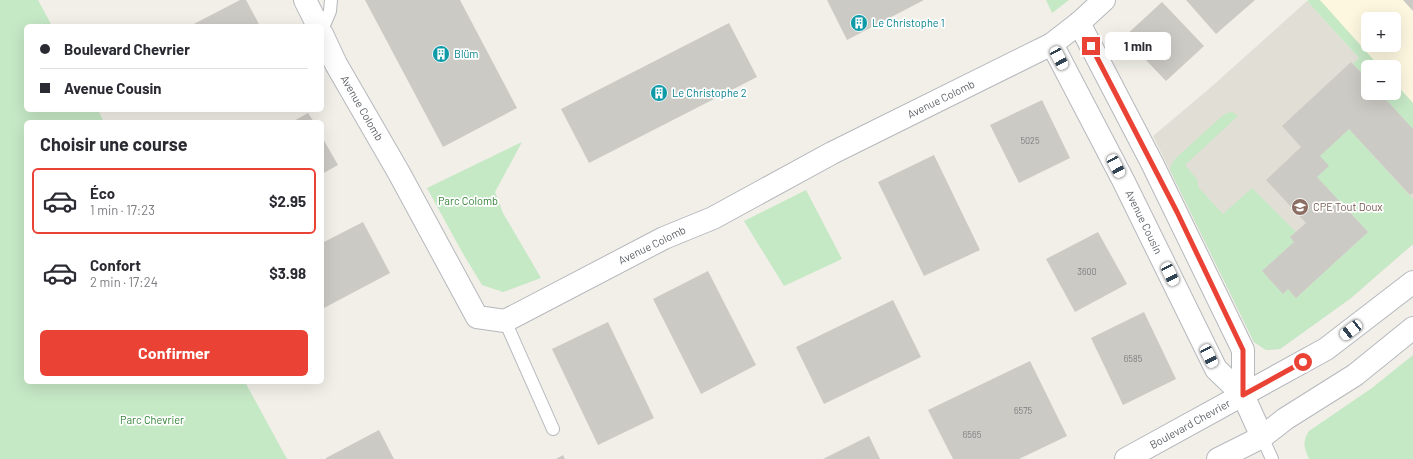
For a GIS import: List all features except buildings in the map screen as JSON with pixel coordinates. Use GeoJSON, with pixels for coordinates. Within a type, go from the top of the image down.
{"type":"FeatureCollection","features":[{"type":"Feature","properties":{"kind":"street"},"geometry":{"type":"LineString","coordinates":[[305,0],[317,24]]}},
{"type":"Feature","properties":{"kind":"street","name":"Avenue Colomb"},"geometry":{"type":"LineString","coordinates":[[324,38],[336,64],[399,173],[477,317],[505,321],[664,238],[713,218],[832,154],[1052,44],[1079,23],[1104,0]]}},
{"type":"Feature","properties":{"kind":"street","name":"Avenue Cousin"},"geometry":{"type":"LineString","coordinates":[[1079,23],[1152,163],[1243,350],[1243,395]]}},
{"type":"Feature","properties":{"kind":"street","name":"Avenue Cousin"},"geometry":{"type":"LineString","coordinates":[[1052,44],[1123,180],[1216,369],[1243,395],[1262,437]]}},
{"type":"Feature","properties":{"kind":"street","name":"Boulevard Chevrier"},"geometry":{"type":"LineString","coordinates":[[1126,459],[1326,350],[1413,282]]}},
{"type":"Feature","properties":{"kind":"street"},"geometry":{"type":"LineString","coordinates":[[1218,459],[1262,437],[1285,419],[1355,375],[1413,328]]}},
{"type":"Feature","properties":{"kind":"lane"},"geometry":{"type":"LineString","coordinates":[[324,25],[330,11],[331,0]]}},
{"type":"Feature","properties":{"kind":"lane"},"geometry":{"type":"LineString","coordinates":[[505,321],[553,429]]}},
{"type":"Feature","properties":{"kind":"lane"},"geometry":{"type":"LineString","coordinates":[[1262,437],[1272,459]]}},
{"type":"Feature","properties":{"kind":"shaded area"},"geometry":{"type":"Polygon","coordinates":[[[1413,0],[1413,116],[1400,100],[1401,100],[1401,60],[1362,60],[1307,1],[1413,0]]]}},
{"type":"Feature","properties":{"kind":"shaded area","name":"CPE Tout Doux"},"geometry":{"type":"Polygon","coordinates":[[[1307,1],[1361,60],[1361,100],[1382,100],[1413,116],[1413,244],[1351,298],[1280,349],[1266,350],[1254,342],[1153,136],[1210,88],[1307,1]]]}},
{"type":"Feature","properties":{"kind":"green space","name":"Parc Chevrier"},"geometry":{"type":"Polygon","coordinates":[[[0,0],[38,0],[51,24],[24,24],[24,112],[99,112],[103,120],[24,120],[24,384],[246,384],[287,459],[0,459],[0,0]]]}},
{"type":"Feature","properties":{"kind":"green space"},"geometry":{"type":"Polygon","coordinates":[[[1046,0],[1069,0],[1052,13],[1046,0]]]}},
{"type":"Feature","properties":{"kind":"green space"},"geometry":{"type":"Polygon","coordinates":[[[1320,0],[1361,46],[1361,52],[1367,52],[1374,60],[1361,60],[1361,73],[1353,64],[1359,58],[1307,1],[1320,0]]]}},
{"type":"Feature","properties":{"kind":"green space"},"geometry":{"type":"Polygon","coordinates":[[[1401,90],[1413,103],[1413,129],[1386,100],[1401,100],[1401,90]]]}},
{"type":"Feature","properties":{"kind":"green space"},"geometry":{"type":"Polygon","coordinates":[[[1232,112],[1238,116],[1185,165],[1197,179],[1199,188],[1223,214],[1252,188],[1296,232],[1290,237],[1294,242],[1262,271],[1283,294],[1288,289],[1296,298],[1368,232],[1317,177],[1320,156],[1349,129],[1413,199],[1413,244],[1351,298],[1280,349],[1266,350],[1254,342],[1170,170],[1172,163],[1177,157],[1221,117],[1232,112]]]}},
{"type":"Feature","properties":{"kind":"green space","name":"Parc Colomb"},"geometry":{"type":"Polygon","coordinates":[[[522,142],[495,192],[503,213],[541,278],[503,292],[482,285],[427,188],[522,142]]]}},
{"type":"Feature","properties":{"kind":"green space"},"geometry":{"type":"Polygon","coordinates":[[[806,190],[842,259],[784,286],[744,221],[806,190]]]}},
{"type":"Feature","properties":{"kind":"green space"},"geometry":{"type":"Polygon","coordinates":[[[1413,355],[1413,459],[1309,459],[1304,445],[1305,438],[1309,431],[1372,388],[1413,355]]]}},
{"type":"Feature","properties":{"kind":"place","name":"Le Christophe 1"},"geometry":{"type":"Point","coordinates":[859,23]}},
{"type":"Feature","properties":{"kind":"place","name":"Blüm"},"geometry":{"type":"Point","coordinates":[441,54]}},
{"type":"Feature","properties":{"kind":"place","name":"Le Christophe 2"},"geometry":{"type":"Point","coordinates":[659,93]}},
{"type":"Feature","properties":{"kind":"place","name":"CPE Tout Doux"},"geometry":{"type":"Point","coordinates":[1300,207]}},
{"type":"Feature","properties":{"kind":"route"},"geometry":{"type":"LineString","coordinates":[[1091,46],[1177,212],[1243,350],[1243,395],[1303,362]]}}]}
